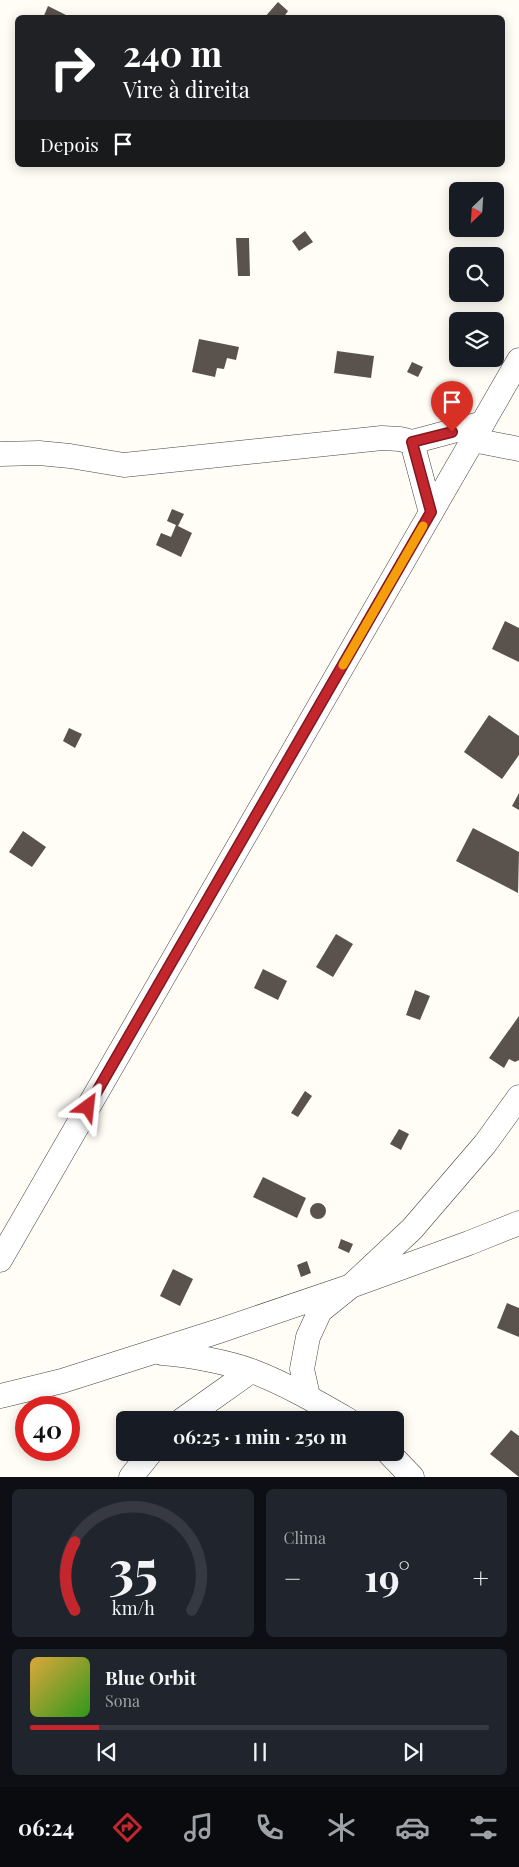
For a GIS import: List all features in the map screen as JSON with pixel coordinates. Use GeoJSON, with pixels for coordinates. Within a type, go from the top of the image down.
{"type":"FeatureCollection","features":[{"type":"Feature","properties":{"kind":"street"},"geometry":{"type":"LineString","coordinates":[[0,1260],[519,360]]}},
{"type":"Feature","properties":{"kind":"street"},"geometry":{"type":"LineString","coordinates":[[0,454],[39,453],[124,465],[382,438],[412,442],[478,431],[519,449]]}},
{"type":"Feature","properties":{"kind":"street"},"geometry":{"type":"LineString","coordinates":[[412,442],[431,512]]}},
{"type":"Feature","properties":{"kind":"street"},"geometry":{"type":"LineString","coordinates":[[308,1396],[302,1369],[308,1337],[320,1311],[351,1286],[412,1229],[484,1144],[519,1097]]}},
{"type":"Feature","properties":{"kind":"street"},"geometry":{"type":"LineString","coordinates":[[0,1396],[62,1381],[351,1286],[469,1244],[519,1223]]}},
{"type":"Feature","properties":{"kind":"street"},"geometry":{"type":"LineString","coordinates":[[153,1352],[188,1355],[251,1371],[308,1396],[333,1411]]}},
{"type":"Feature","properties":{"kind":"street"},"geometry":{"type":"LineString","coordinates":[[195,1411],[251,1371]]}},
{"type":"Feature","properties":{"kind":"street"},"geometry":{"type":"LineString","coordinates":[[131,1477],[144,1461]]}},
{"type":"Feature","properties":{"kind":"street"},"geometry":{"type":"LineString","coordinates":[[397,1461],[412,1477]]}},
{"type":"Feature","properties":{"kind":"building"},"geometry":{"type":"Polygon","coordinates":[[[278,2],[288,11],[285,15],[267,15],[278,2]]]}},
{"type":"Feature","properties":{"kind":"building"},"geometry":{"type":"Polygon","coordinates":[[[48,6],[66,15],[44,15],[48,6]]]}},
{"type":"Feature","properties":{"kind":"building"},"geometry":{"type":"Polygon","coordinates":[[[305,231],[313,242],[299,251],[292,241],[305,231]]]}},
{"type":"Feature","properties":{"kind":"building"},"geometry":{"type":"Polygon","coordinates":[[[236,238],[249,238],[250,276],[238,276],[236,238]]]}},
{"type":"Feature","properties":{"kind":"building"},"geometry":{"type":"Polygon","coordinates":[[[199,339],[239,347],[236,360],[227,358],[224,369],[217,368],[215,377],[192,372],[199,339]]]}},
{"type":"Feature","properties":{"kind":"building"},"geometry":{"type":"Polygon","coordinates":[[[337,351],[374,356],[371,378],[334,373],[337,351]]]}},
{"type":"Feature","properties":{"kind":"building"},"geometry":{"type":"Polygon","coordinates":[[[412,362],[423,367],[418,377],[407,372],[412,362]]]}},
{"type":"Feature","properties":{"kind":"building"},"geometry":{"type":"Polygon","coordinates":[[[172,509],[184,514],[178,526],[192,533],[181,557],[156,545],[161,533],[171,537],[176,525],[167,521],[172,509]]]}},
{"type":"Feature","properties":{"kind":"building"},"geometry":{"type":"Polygon","coordinates":[[[505,621],[519,628],[519,662],[492,649],[505,621]]]}},
{"type":"Feature","properties":{"kind":"building"},"geometry":{"type":"Polygon","coordinates":[[[489,715],[519,736],[519,755],[502,779],[464,752],[489,715]]]}},
{"type":"Feature","properties":{"kind":"building"},"geometry":{"type":"Polygon","coordinates":[[[69,728],[82,734],[75,748],[63,741],[69,728]]]}},
{"type":"Feature","properties":{"kind":"building"},"geometry":{"type":"Polygon","coordinates":[[[519,793],[519,810],[512,806],[519,793]]]}},
{"type":"Feature","properties":{"kind":"building"},"geometry":{"type":"Polygon","coordinates":[[[473,828],[519,852],[518,893],[456,861],[473,828]]]}},
{"type":"Feature","properties":{"kind":"building"},"geometry":{"type":"Polygon","coordinates":[[[23,831],[46,847],[32,867],[9,852],[23,831]]]}},
{"type":"Feature","properties":{"kind":"building"},"geometry":{"type":"Polygon","coordinates":[[[336,934],[353,944],[333,977],[316,967],[336,934]]]}},
{"type":"Feature","properties":{"kind":"building"},"geometry":{"type":"Polygon","coordinates":[[[263,969],[287,981],[278,1000],[254,988],[263,969]]]}},
{"type":"Feature","properties":{"kind":"building"},"geometry":{"type":"Polygon","coordinates":[[[415,990],[430,996],[420,1020],[406,1015],[415,990]]]}},
{"type":"Feature","properties":{"kind":"building"},"geometry":{"type":"Polygon","coordinates":[[[519,1016],[519,1060],[515,1062],[509,1059],[504,1068],[489,1058],[519,1016]]]}},
{"type":"Feature","properties":{"kind":"building"},"geometry":{"type":"Polygon","coordinates":[[[305,1091],[312,1096],[298,1117],[291,1113],[305,1091]]]}},
{"type":"Feature","properties":{"kind":"building"},"geometry":{"type":"Polygon","coordinates":[[[399,1129],[409,1134],[401,1150],[390,1144],[399,1129]]]}},
{"type":"Feature","properties":{"kind":"building"},"geometry":{"type":"Polygon","coordinates":[[[263,1177],[306,1198],[297,1218],[253,1197],[263,1177]]]}},
{"type":"Feature","properties":{"kind":"building"},"geometry":{"type":"Polygon","coordinates":[[[318,1203],[326,1211],[318,1219],[310,1211],[318,1203]]]}},
{"type":"Feature","properties":{"kind":"building"},"geometry":{"type":"Polygon","coordinates":[[[341,1239],[353,1244],[349,1253],[338,1248],[341,1239]]]}},
{"type":"Feature","properties":{"kind":"building"},"geometry":{"type":"Polygon","coordinates":[[[307,1261],[311,1273],[301,1277],[297,1265],[307,1261]]]}},
{"type":"Feature","properties":{"kind":"building"},"geometry":{"type":"Polygon","coordinates":[[[173,1269],[193,1279],[180,1306],[160,1296],[173,1269]]]}},
{"type":"Feature","properties":{"kind":"building"},"geometry":{"type":"Polygon","coordinates":[[[507,1303],[519,1308],[519,1337],[497,1328],[507,1303]]]}},
{"type":"Feature","properties":{"kind":"building"},"geometry":{"type":"Polygon","coordinates":[[[511,1430],[519,1436],[519,1477],[490,1454],[511,1430]]]}},
{"type":"Feature","properties":{"kind":"slow traffic"},"geometry":{"type":"LineString","coordinates":[[343,665],[423,526]]}},
{"type":"Feature","properties":{"kind":"route"},"geometry":{"type":"LineString","coordinates":[[88,1107],[431,512],[412,442],[452,432]]}}]}
